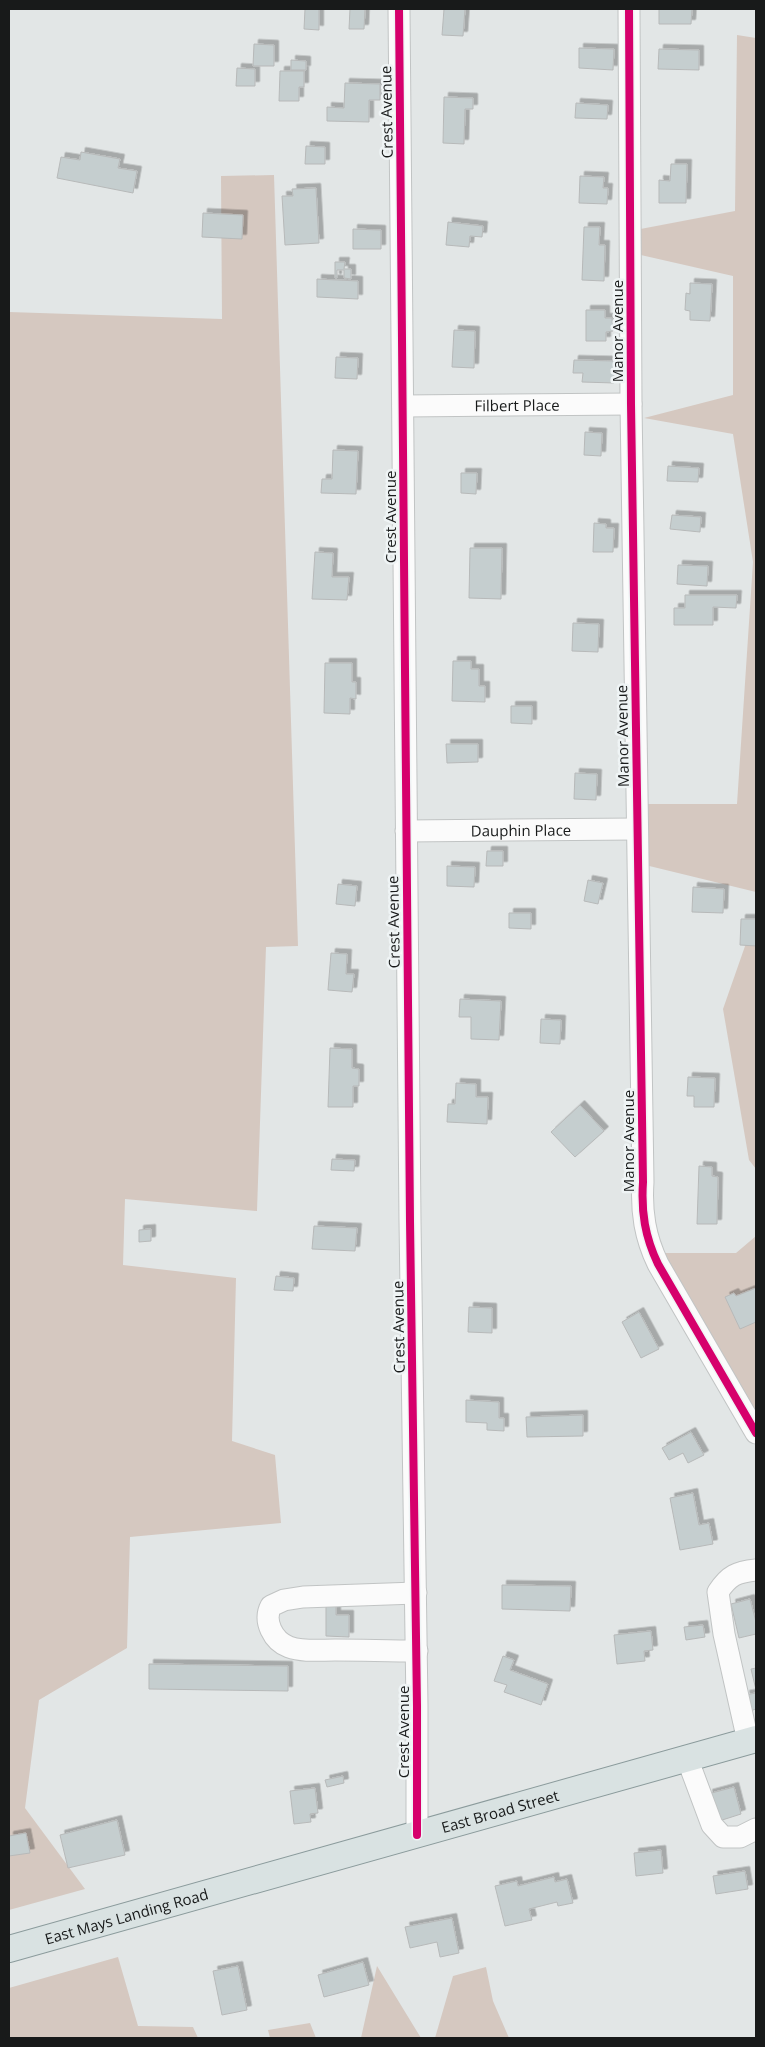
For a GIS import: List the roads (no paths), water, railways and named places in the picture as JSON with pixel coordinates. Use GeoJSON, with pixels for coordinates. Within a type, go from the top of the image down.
{"type":"FeatureCollection","features":[{"type":"Feature","properties":{"kind":"main road","name":"East Broad Street"},"geometry":{"type":"LineString","coordinates":[[245,1883],[752,1740]]}},
{"type":"Feature","properties":{"kind":"main road","name":"East Mays Landing Road"},"geometry":{"type":"LineString","coordinates":[[9,1949],[245,1883]]}},
{"type":"Feature","properties":{"kind":"street","name":"Crest Avenue"},"geometry":{"type":"LineString","coordinates":[[399,9],[417,1835]]}},
{"type":"Feature","properties":{"kind":"street","name":"Manor Avenue"},"geometry":{"type":"LineString","coordinates":[[629,9],[631,404],[643,1182],[641,1206],[649,1245],[658,1264],[756,1433]]}},
{"type":"Feature","properties":{"kind":"street","name":"Filbert Place"},"geometry":{"type":"LineString","coordinates":[[403,406],[631,404]]}},
{"type":"Feature","properties":{"kind":"street","name":"Dauphin Place"},"geometry":{"type":"LineString","coordinates":[[406,831],[637,829]]}},
{"type":"Feature","properties":{"kind":"street"},"geometry":{"type":"LineString","coordinates":[[752,1740],[724,1634],[718,1592],[727,1578],[745,1571],[756,1570]]}},
{"type":"Feature","properties":{"kind":"street"},"geometry":{"type":"LineString","coordinates":[[416,1593],[303,1597],[284,1600],[271,1606],[267,1618],[273,1634],[288,1647],[307,1650],[416,1651]]}},
{"type":"Feature","properties":{"kind":"street"},"geometry":{"type":"LineString","coordinates":[[687,1758],[712,1825],[723,1837],[740,1837],[756,1829]]}}]}
